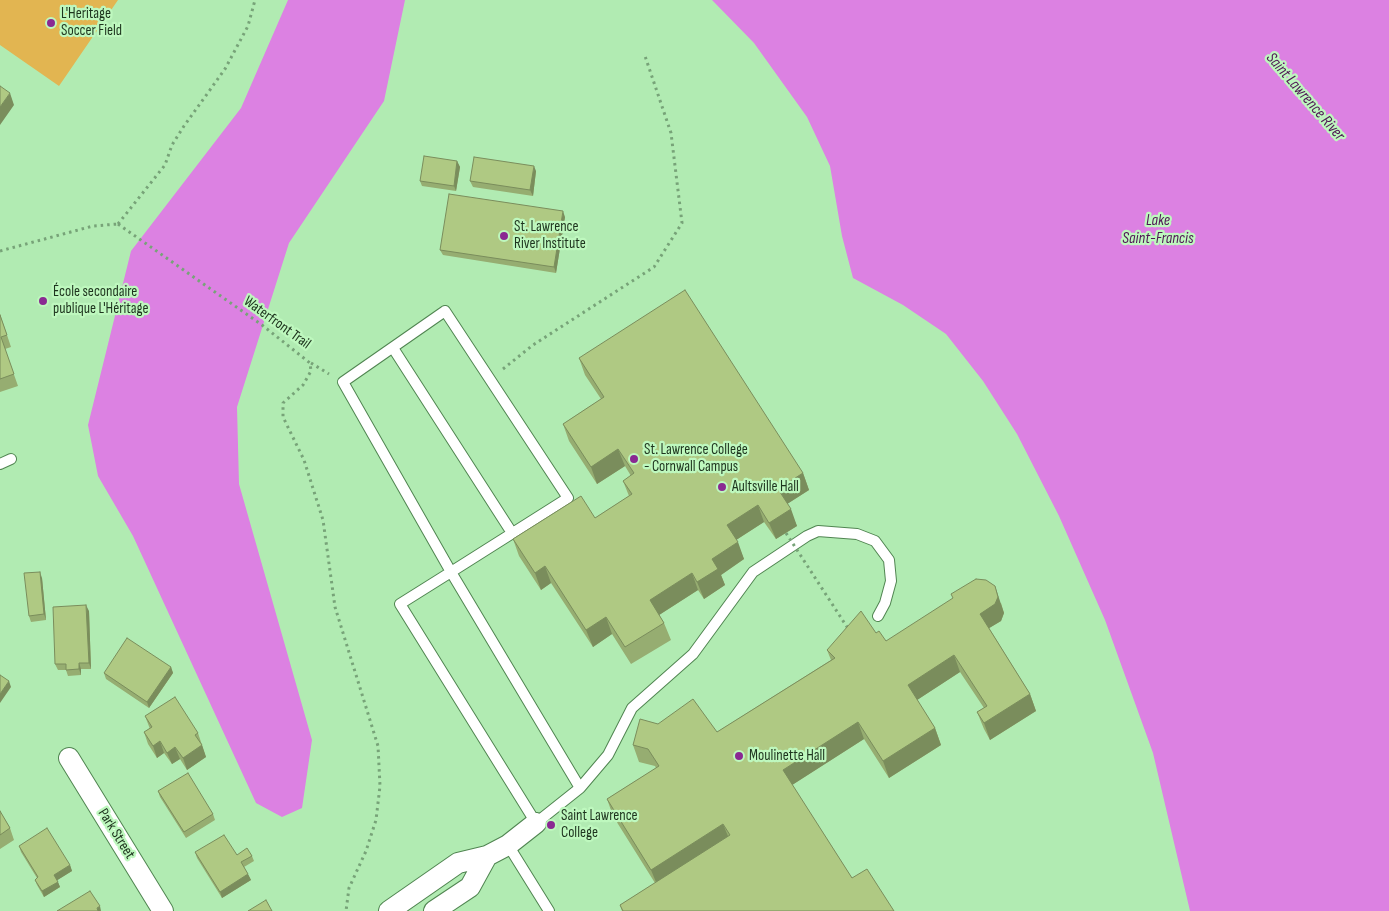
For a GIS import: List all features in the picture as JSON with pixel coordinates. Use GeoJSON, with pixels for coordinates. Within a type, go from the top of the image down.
{"type":"FeatureCollection","features":[{"type":"Feature","properties":{"kind":"street","name":"Park Street"},"geometry":{"type":"LineString","coordinates":[[69,758],[163,911]]}},
{"type":"Feature","properties":{"kind":"street"},"geometry":{"type":"LineString","coordinates":[[389,911],[458,863],[487,856],[508,845],[536,824]]}},
{"type":"Feature","properties":{"kind":"street"},"geometry":{"type":"LineString","coordinates":[[434,911],[470,886],[487,856]]}},
{"type":"Feature","properties":{"kind":"lane"},"geometry":{"type":"LineString","coordinates":[[580,788],[451,572],[343,382],[445,311],[568,498],[512,533],[451,572],[400,604],[536,824],[580,788],[608,755],[632,708],[693,654],[753,572],[807,536],[818,531],[857,534],[875,541],[889,560],[890,581],[885,603],[878,616]]}},
{"type":"Feature","properties":{"kind":"lane"},"geometry":{"type":"LineString","coordinates":[[393,348],[512,533]]}},
{"type":"Feature","properties":{"kind":"lane"},"geometry":{"type":"LineString","coordinates":[[0,464],[11,459]]}},
{"type":"Feature","properties":{"kind":"lane"},"geometry":{"type":"LineString","coordinates":[[508,845],[549,911]]}},
{"type":"Feature","properties":{"kind":"path"},"geometry":{"type":"LineString","coordinates":[[0,251],[93,226],[118,224],[165,165],[184,126],[229,62],[248,26],[255,0]]}},
{"type":"Feature","properties":{"kind":"path"},"geometry":{"type":"LineString","coordinates":[[490,379],[533,345],[654,267],[682,223],[671,133],[645,56]]}},
{"type":"Feature","properties":{"kind":"path","name":"Waterfront Trail"},"geometry":{"type":"LineString","coordinates":[[118,224],[262,325],[310,363],[311,371],[303,385],[283,403],[283,417],[304,460],[323,520],[335,606],[378,746],[380,786],[376,820],[366,851],[349,888],[346,911]]}},
{"type":"Feature","properties":{"kind":"path"},"geometry":{"type":"LineString","coordinates":[[310,363],[343,382]]}},
{"type":"Feature","properties":{"kind":"path"},"geometry":{"type":"LineString","coordinates":[[786,533],[850,633]]}},
{"type":"Feature","properties":{"kind":"shaded area","name":"L'Heritage Soccer Field"},"geometry":{"type":"Polygon","coordinates":[[[0,0],[118,0],[59,86],[0,45],[0,0]]]}},
{"type":"Feature","properties":{"kind":"water"},"geometry":{"type":"Polygon","coordinates":[[[288,0],[405,0],[384,101],[289,243],[237,407],[239,484],[312,740],[302,808],[282,817],[256,803],[133,536],[98,476],[88,425],[131,251],[241,108],[288,0]]]}},
{"type":"Feature","properties":{"kind":"water","name":"Lake Saint-Francis"},"geometry":{"type":"Polygon","coordinates":[[[712,0],[1389,0],[1389,911],[1190,911],[1153,753],[1105,620],[1059,516],[1017,434],[983,381],[946,334],[903,305],[853,278],[842,236],[830,166],[807,117],[754,43],[712,0]]]}},
{"type":"Feature","properties":{"kind":"building"},"geometry":{"type":"Polygon","coordinates":[[[0,86],[10,93],[0,107],[0,86]]]}},
{"type":"Feature","properties":{"kind":"building"},"geometry":{"type":"Polygon","coordinates":[[[424,156],[457,161],[454,186],[420,181],[424,156]]]}},
{"type":"Feature","properties":{"kind":"building"},"geometry":{"type":"Polygon","coordinates":[[[474,157],[534,166],[530,190],[470,181],[474,157]]]}},
{"type":"Feature","properties":{"kind":"building","name":"St. Lawrence River Institute"},"geometry":{"type":"Polygon","coordinates":[[[449,194],[563,211],[554,267],[440,250],[449,194]]]}},
{"type":"Feature","properties":{"kind":"building","name":"Aultsville Hall"},"geometry":{"type":"Polygon","coordinates":[[[685,290],[803,473],[778,489],[791,509],[769,523],[758,505],[727,525],[738,542],[712,559],[718,569],[697,582],[692,573],[650,600],[664,623],[625,647],[606,617],[586,630],[545,566],[535,573],[513,539],[581,496],[595,518],[632,494],[623,481],[634,473],[618,449],[591,467],[563,424],[604,397],[579,358],[685,290]]]}},
{"type":"Feature","properties":{"kind":"building"},"geometry":{"type":"Polygon","coordinates":[[[0,315],[7,335],[1,337],[14,374],[0,379],[0,315]]]}},
{"type":"Feature","properties":{"kind":"building"},"geometry":{"type":"Polygon","coordinates":[[[40,572],[44,614],[29,616],[24,573],[40,572]]]}},
{"type":"Feature","properties":{"kind":"building","name":"Moulinette Hall"},"geometry":{"type":"Polygon","coordinates":[[[976,579],[986,580],[995,586],[998,597],[995,604],[980,614],[1030,694],[984,723],[977,712],[987,706],[954,655],[908,685],[935,728],[883,761],[858,722],[783,770],[852,878],[867,869],[894,911],[623,911],[620,905],[730,835],[723,824],[651,870],[607,799],[659,766],[648,749],[633,745],[640,719],[658,724],[693,699],[717,732],[835,658],[827,650],[861,611],[876,633],[879,631],[886,641],[953,598],[951,594],[976,579]]]}},
{"type":"Feature","properties":{"kind":"building"},"geometry":{"type":"Polygon","coordinates":[[[86,605],[89,663],[79,663],[79,669],[66,670],[66,664],[55,664],[53,607],[86,605]]]}},
{"type":"Feature","properties":{"kind":"building"},"geometry":{"type":"Polygon","coordinates":[[[127,638],[171,667],[147,702],[104,673],[127,638]]]}},
{"type":"Feature","properties":{"kind":"building"},"geometry":{"type":"Polygon","coordinates":[[[0,675],[9,681],[0,694],[0,675]]]}},
{"type":"Feature","properties":{"kind":"building"},"geometry":{"type":"Polygon","coordinates":[[[175,697],[198,733],[195,735],[202,745],[183,758],[175,747],[167,753],[160,741],[153,746],[144,732],[152,727],[145,716],[175,697]]]}},
{"type":"Feature","properties":{"kind":"building"},"geometry":{"type":"Polygon","coordinates":[[[188,773],[213,814],[184,832],[158,791],[188,773]]]}},
{"type":"Feature","properties":{"kind":"building"},"geometry":{"type":"Polygon","coordinates":[[[0,811],[10,828],[0,835],[0,811]]]}},
{"type":"Feature","properties":{"kind":"building"},"geometry":{"type":"Polygon","coordinates":[[[47,828],[70,865],[54,875],[58,882],[42,891],[35,880],[38,877],[19,846],[47,828]]]}},
{"type":"Feature","properties":{"kind":"building"},"geometry":{"type":"Polygon","coordinates":[[[224,835],[237,855],[247,848],[252,856],[241,862],[248,874],[220,892],[195,852],[224,835]]]}},
{"type":"Feature","properties":{"kind":"building"},"geometry":{"type":"Polygon","coordinates":[[[90,891],[100,906],[97,908],[98,911],[57,911],[90,891]]]}},
{"type":"Feature","properties":{"kind":"building"},"geometry":{"type":"Polygon","coordinates":[[[266,900],[272,911],[248,911],[266,900]]]}},
{"type":"Feature","properties":{"kind":"place","name":"L'Heritage Soccer Field"},"geometry":{"type":"Point","coordinates":[51,23]}},
{"type":"Feature","properties":{"kind":"place","name":"St. Lawrence River Institute"},"geometry":{"type":"Point","coordinates":[504,236]}},
{"type":"Feature","properties":{"kind":"place","name":"École secondaire publique L'Héritage"},"geometry":{"type":"Point","coordinates":[43,301]}},
{"type":"Feature","properties":{"kind":"place","name":"St. Lawrence College - Cornwall Campus"},"geometry":{"type":"Point","coordinates":[634,459]}},
{"type":"Feature","properties":{"kind":"place","name":"Aultsville Hall"},"geometry":{"type":"Point","coordinates":[722,487]}},
{"type":"Feature","properties":{"kind":"place","name":"Moulinette Hall"},"geometry":{"type":"Point","coordinates":[739,756]}},
{"type":"Feature","properties":{"kind":"place","name":"Saint Lawrence College"},"geometry":{"type":"Point","coordinates":[551,825]}},
{"type":"Feature","properties":{"kind":"water label","name":"Saint Lawrence River"},"geometry":{"type":"Point","coordinates":[1305,97]}}]}
